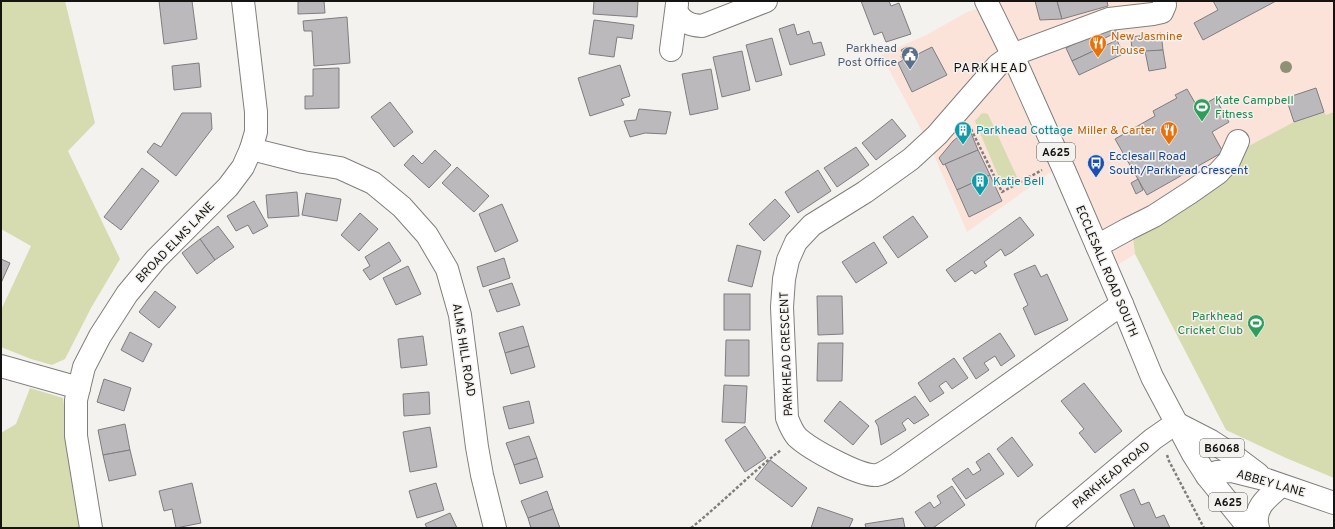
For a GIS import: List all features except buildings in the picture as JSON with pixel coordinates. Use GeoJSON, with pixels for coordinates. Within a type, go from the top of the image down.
{"type":"FeatureCollection","features":[{"type":"Feature","properties":{"kind":"street","name":"BROAD ELMS LANE"},"geometry":{"type":"LineString","coordinates":[[91,528],[76,436],[76,400],[84,367],[100,336],[127,294],[156,259],[228,187],[243,167],[251,149],[256,132],[256,112],[243,1]]}},
{"type":"Feature","properties":{"kind":"street"},"geometry":{"type":"LineString","coordinates":[[677,7],[682,21],[691,26],[702,26],[766,1]]}},
{"type":"Feature","properties":{"kind":"street","name":"ECCLESALL ROAD SOUTH"},"geometry":{"type":"LineString","coordinates":[[986,1],[1012,55],[1097,246],[1152,377],[1176,423],[1207,476],[1249,528]]}},
{"type":"Feature","properties":{"kind":"street","name":"PARKHEAD CRESCENT"},"geometry":{"type":"LineString","coordinates":[[1122,304],[896,465],[878,475],[865,474],[852,469],[798,438],[791,429],[787,418],[782,307],[784,279],[788,260],[796,242],[812,226],[865,192],[911,159],[937,135],[998,66],[1012,55],[1109,18],[1162,12],[1165,5],[1164,1]]}},
{"type":"Feature","properties":{"kind":"street"},"geometry":{"type":"LineString","coordinates":[[671,50],[677,7]]}},
{"type":"Feature","properties":{"kind":"street"},"geometry":{"type":"LineString","coordinates":[[1097,246],[1128,228],[1154,216],[1218,173],[1229,161],[1238,141]]}},
{"type":"Feature","properties":{"kind":"street","name":"ALMS HILL ROAD"},"geometry":{"type":"LineString","coordinates":[[251,149],[303,162],[340,168],[373,183],[402,207],[427,234],[447,269],[460,315],[482,475],[495,528]]}},
{"type":"Feature","properties":{"kind":"street"},"geometry":{"type":"LineString","coordinates":[[1,366],[79,388]]}},
{"type":"Feature","properties":{"kind":"street","name":"B6068"},"geometry":{"type":"LineString","coordinates":[[1176,423],[1217,445],[1272,482]]}},
{"type":"Feature","properties":{"kind":"street","name":"PARKHEAD ROAD"},"geometry":{"type":"LineString","coordinates":[[1047,528],[1153,439],[1176,423]]}},
{"type":"Feature","properties":{"kind":"street","name":"ABBEY LANE"},"geometry":{"type":"LineString","coordinates":[[1207,476],[1217,472],[1232,471],[1272,482],[1334,503]]}},
{"type":"Feature","properties":{"kind":"street","name":"A625"},"geometry":{"type":"LineString","coordinates":[[1258,528],[1258,511],[1272,482]]}},
{"type":"Feature","properties":{"kind":"path"},"geometry":{"type":"LineString","coordinates":[[961,108],[1002,192],[1044,169]]}},
{"type":"Feature","properties":{"kind":"path"},"geometry":{"type":"LineString","coordinates":[[691,528],[770,459],[798,438]]}},
{"type":"Feature","properties":{"kind":"path"},"geometry":{"type":"LineString","coordinates":[[1167,453],[1169,461],[1204,528]]}},
{"type":"Feature","properties":{"kind":"shaded area"},"geometry":{"type":"Polygon","coordinates":[[[1002,1],[1334,1],[1334,112],[1239,167],[1151,231],[1133,238],[1135,254],[1108,271],[1061,165],[967,232],[931,148],[881,55],[928,34],[967,12],[1002,1]]]}},
{"type":"Feature","properties":{"kind":"green space"},"geometry":{"type":"Polygon","coordinates":[[[1,1],[65,1],[95,123],[68,151],[120,259],[91,308],[65,359],[52,365],[31,359],[1,347],[1,310],[31,246],[1,229],[1,1]]]}},
{"type":"Feature","properties":{"kind":"green space","name":"Parkhead Cricket Club"},"geometry":{"type":"Polygon","coordinates":[[[1324,112],[1326,115],[1334,112],[1334,478],[1286,458],[1226,430],[1135,254],[1133,238],[1141,230],[1151,231],[1239,167],[1243,149],[1294,122],[1324,112]]]}},
{"type":"Feature","properties":{"kind":"green space"},"geometry":{"type":"Polygon","coordinates":[[[981,114],[988,114],[1017,177],[1002,185],[975,121],[981,114]]]}},
{"type":"Feature","properties":{"kind":"green space"},"geometry":{"type":"Polygon","coordinates":[[[30,388],[63,398],[72,469],[83,528],[1,528],[1,433],[16,424],[30,388]]]}},
{"type":"Feature","properties":{"kind":"place","name":"New Jasmine House"},"geometry":{"type":"Point","coordinates":[1098,58]}},
{"type":"Feature","properties":{"kind":"place","name":"Parkhead Post Office"},"geometry":{"type":"Point","coordinates":[910,70]}},
{"type":"Feature","properties":{"kind":"place","name":"Kate Campbell Fitness"},"geometry":{"type":"Point","coordinates":[1202,122]}},
{"type":"Feature","properties":{"kind":"place","name":"Parkhead Cottage"},"geometry":{"type":"Point","coordinates":[963,145]}},
{"type":"Feature","properties":{"kind":"place","name":"Miller & Carter"},"geometry":{"type":"Point","coordinates":[1169,145]}},
{"type":"Feature","properties":{"kind":"place","name":"Ecclesall Road South/Parkhead Crescent"},"geometry":{"type":"Point","coordinates":[1096,178]}},
{"type":"Feature","properties":{"kind":"place","name":"Katie Bell"},"geometry":{"type":"Point","coordinates":[980,196]}},
{"type":"Feature","properties":{"kind":"place","name":"Parkhead Cricket Club"},"geometry":{"type":"Point","coordinates":[1256,338]}},
{"type":"Feature","properties":{"kind":"district","name":"PARKHEAD"},"geometry":{"type":"Point","coordinates":[991,67]}}]}
